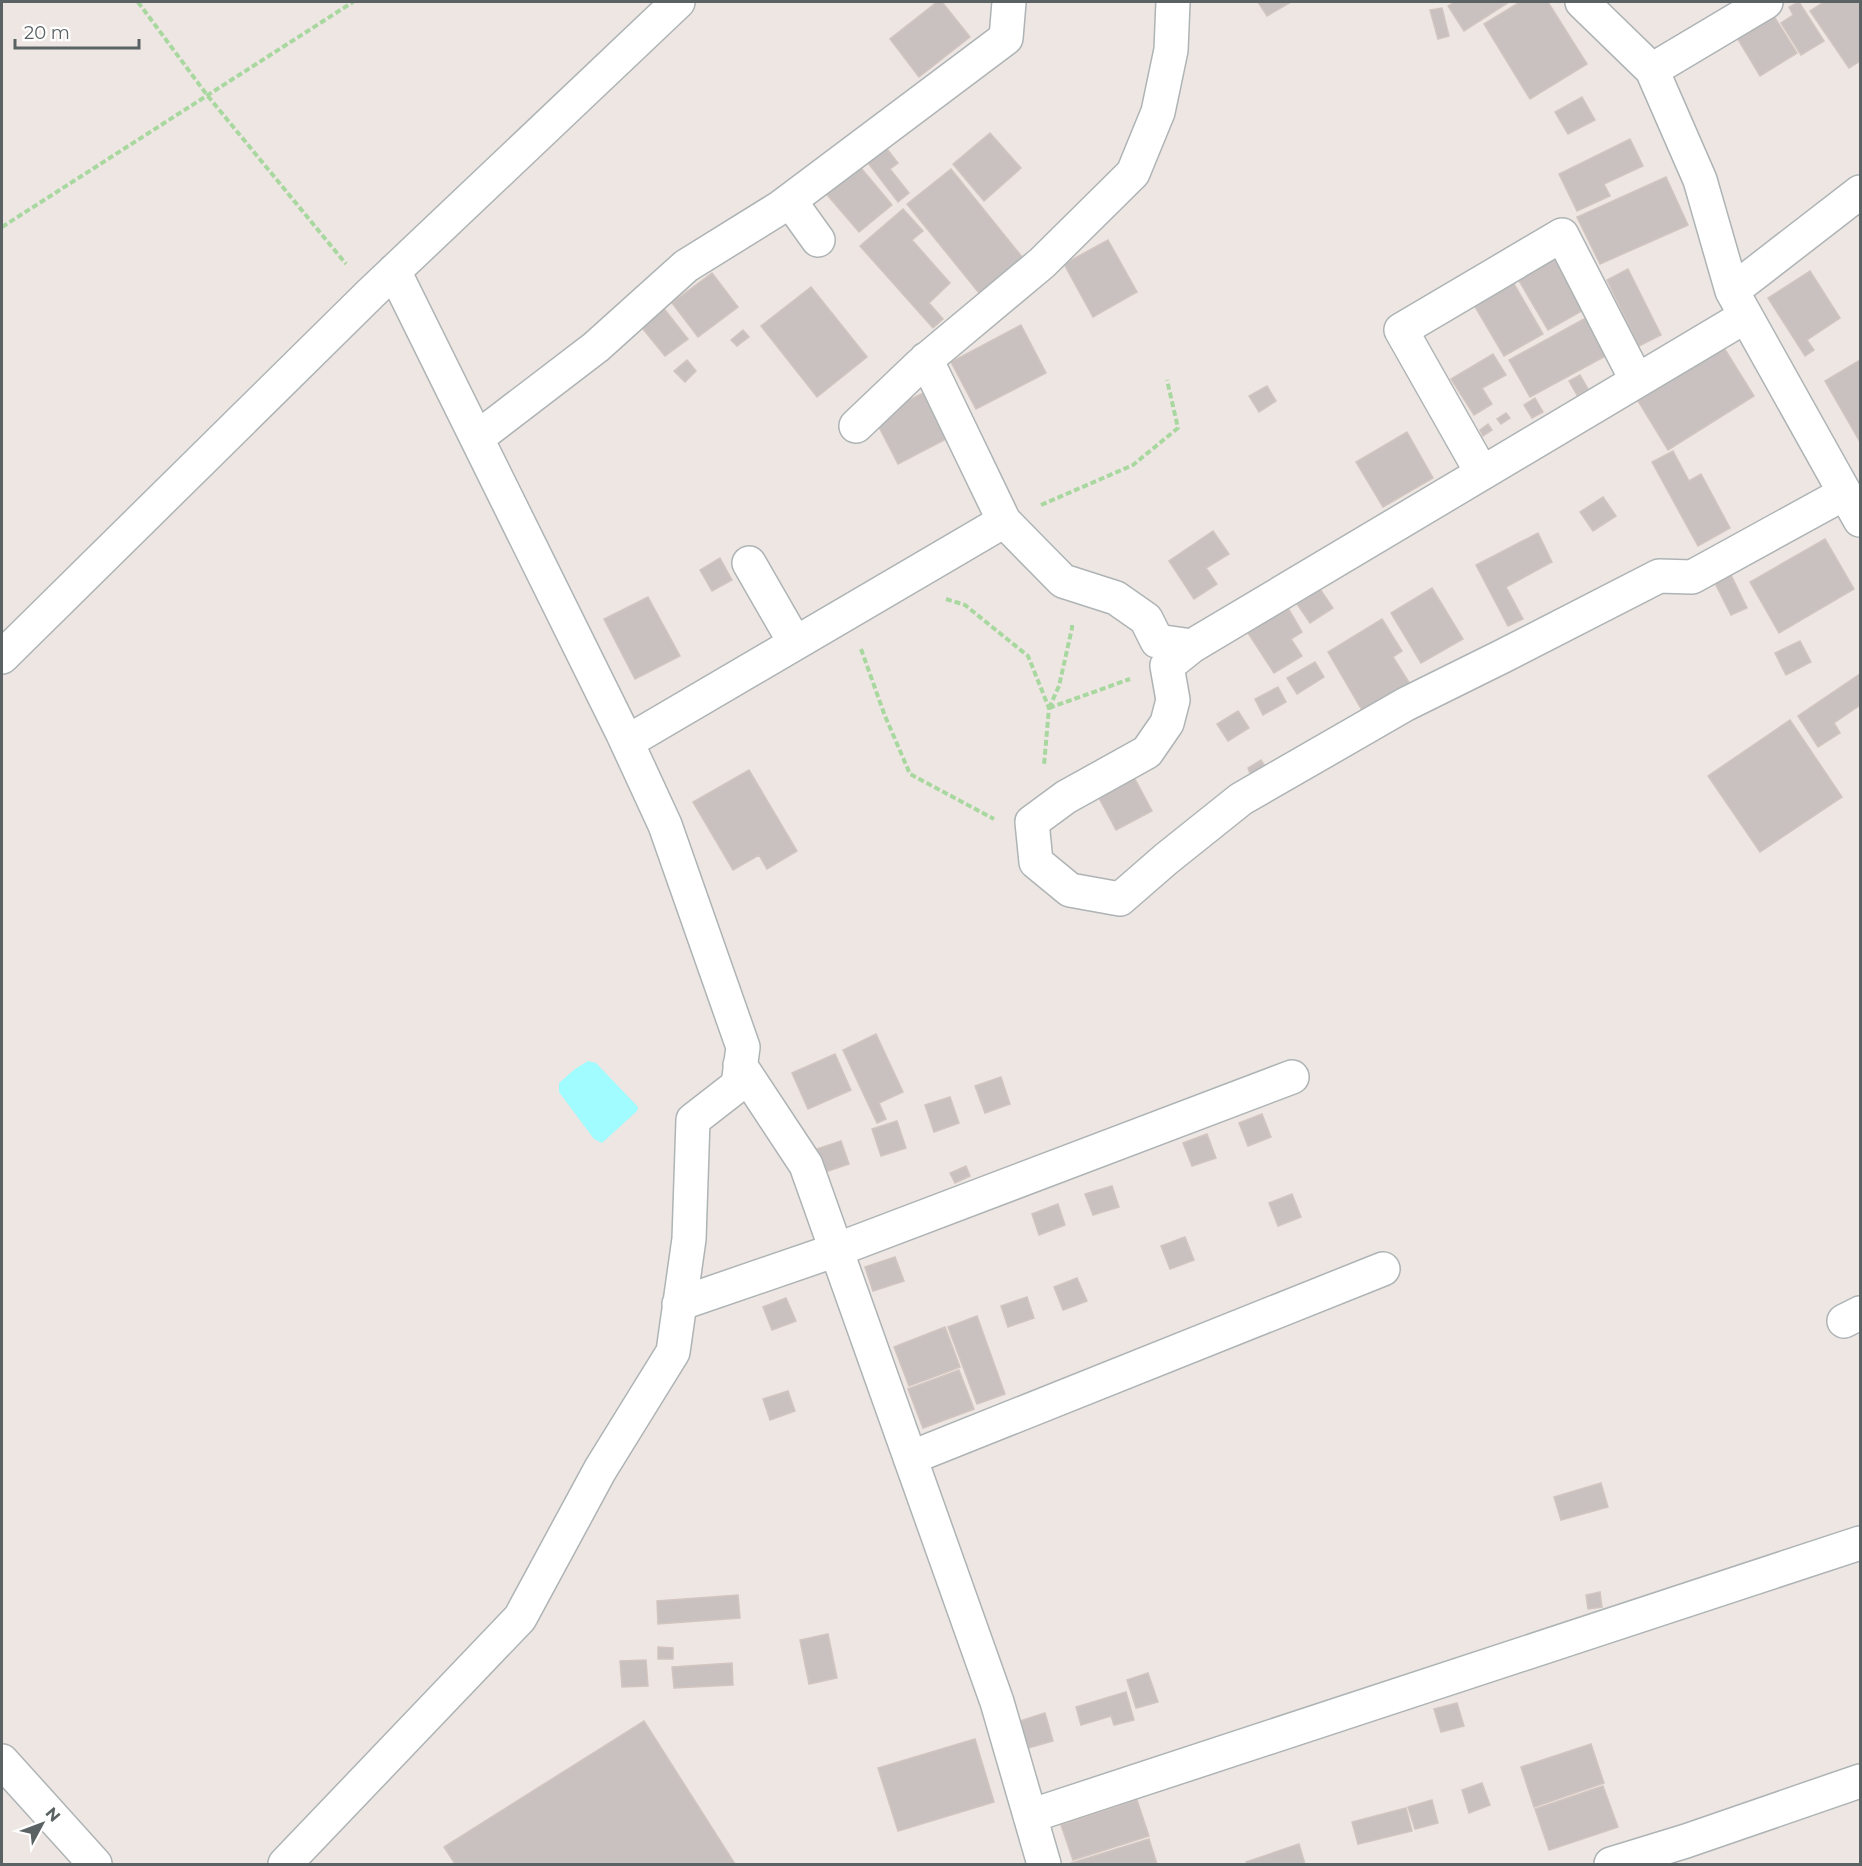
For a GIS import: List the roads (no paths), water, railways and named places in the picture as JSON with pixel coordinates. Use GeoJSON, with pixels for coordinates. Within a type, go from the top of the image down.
{"type":"FeatureCollection","features":[{"type":"Feature","properties":{"kind":"street"},"geometry":{"type":"LineString","coordinates":[[2,657],[370,294],[678,2]]}},
{"type":"Feature","properties":{"kind":"street"},"geometry":{"type":"LineString","coordinates":[[477,438],[596,347],[686,266],[790,201],[1006,38],[1009,2]]}},
{"type":"Feature","properties":{"kind":"street"},"geometry":{"type":"LineString","coordinates":[[856,426],[926,359],[1042,263],[1133,173],[1158,112],[1172,50],[1173,2]]}},
{"type":"Feature","properties":{"kind":"street"},"geometry":{"type":"LineString","coordinates":[[1582,2],[1652,70],[1700,180],[1739,303],[1853,507],[1692,577],[1659,576],[1406,704],[1241,800],[1120,898],[1070,890],[1036,862],[1039,825],[1066,797],[1147,752],[1167,723],[1180,656],[1636,381],[1739,303],[1860,192]]}},
{"type":"Feature","properties":{"kind":"street"},"geometry":{"type":"LineString","coordinates":[[1652,70],[1766,2]]}},
{"type":"Feature","properties":{"kind":"street"},"geometry":{"type":"LineString","coordinates":[[790,201],[818,240]]}},
{"type":"Feature","properties":{"kind":"street"},"geometry":{"type":"LineString","coordinates":[[1482,472],[1401,330],[1562,235],[1636,381]]}},
{"type":"Feature","properties":{"kind":"street"},"geometry":{"type":"LineString","coordinates":[[285,1864],[520,1618],[600,1470],[673,1352],[689,1239],[693,1120],[738,1085],[743,1047],[665,825],[627,742],[394,271]]}},
{"type":"Feature","properties":{"kind":"street"},"geometry":{"type":"LineString","coordinates":[[926,359],[1004,520],[1063,582],[1116,598],[1146,619],[1157,641],[1180,656]]}},
{"type":"Feature","properties":{"kind":"street"},"geometry":{"type":"LineString","coordinates":[[627,742],[1004,520]]}},
{"type":"Feature","properties":{"kind":"street"},"geometry":{"type":"LineString","coordinates":[[749,563],[806,637]]}},
{"type":"Feature","properties":{"kind":"street"},"geometry":{"type":"LineString","coordinates":[[740,1065],[806,1165],[997,1702],[1044,1864]]}},
{"type":"Feature","properties":{"kind":"street"},"geometry":{"type":"LineString","coordinates":[[679,1304],[836,1250],[1292,1077]]}},
{"type":"Feature","properties":{"kind":"street"},"geometry":{"type":"LineString","coordinates":[[910,1458],[1383,1269]]}},
{"type":"Feature","properties":{"kind":"street"},"geometry":{"type":"LineString","coordinates":[[1030,1816],[1860,1543]]}},
{"type":"Feature","properties":{"kind":"street"},"geometry":{"type":"LineString","coordinates":[[2,1761],[95,1864]]}},
{"type":"Feature","properties":{"kind":"street"},"geometry":{"type":"LineString","coordinates":[[1611,1864],[1686,1841],[1860,1781]]}},
{"type":"Feature","properties":{"kind":"water"},"geometry":{"type":"Polygon","coordinates":[[[588,1061],[596,1063],[638,1107],[637,1111],[602,1143],[594,1139],[559,1092],[559,1083],[588,1061]]]}}]}
